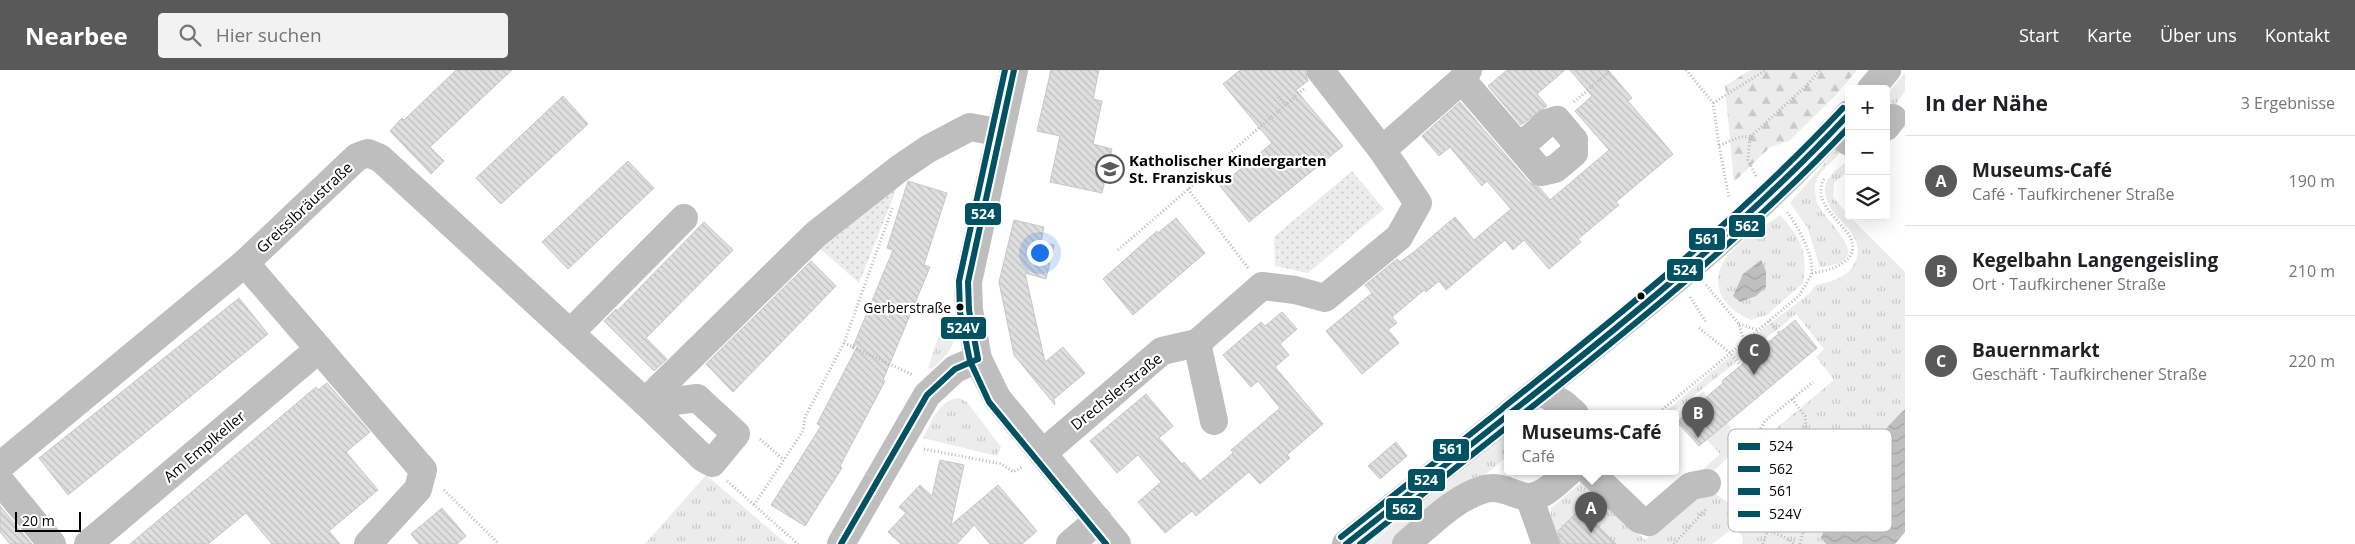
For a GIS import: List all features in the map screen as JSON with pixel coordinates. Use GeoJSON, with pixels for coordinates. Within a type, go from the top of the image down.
{"type":"FeatureCollection","features":[{"type":"Feature","properties":{"kind":"street"},"geometry":{"type":"LineString","coordinates":[[1014,70],[968,282],[969,310],[978,359],[997,398],[1117,544]]}},
{"type":"Feature","properties":{"kind":"street"},"geometry":{"type":"LineString","coordinates":[[1874,85],[1887,70]]}},
{"type":"Feature","properties":{"kind":"street"},"geometry":{"type":"LineString","coordinates":[[1262,286],[1296,290],[1325,298],[1399,237],[1418,203],[1382,150],[1322,71]]}},
{"type":"Feature","properties":{"kind":"street"},"geometry":{"type":"LineString","coordinates":[[1382,150],[1465,75],[1520,147],[1541,172],[1555,169],[1574,153],[1574,140],[1556,120],[1547,123],[1520,147]]}},
{"type":"Feature","properties":{"kind":"street"},"geometry":{"type":"LineString","coordinates":[[645,402],[784,263],[816,234],[900,168],[958,132],[970,127],[986,130]]}},
{"type":"Feature","properties":{"kind":"street"},"geometry":{"type":"LineString","coordinates":[[1514,410],[1698,261],[1843,129]]}},
{"type":"Feature","properties":{"kind":"street","name":"Greisslbräustraße"},"geometry":{"type":"LineString","coordinates":[[0,466],[244,263],[357,157],[364,153],[373,154],[380,158],[645,402],[693,450],[712,463]]}},
{"type":"Feature","properties":{"kind":"street"},"geometry":{"type":"LineString","coordinates":[[570,333],[684,218]]}},
{"type":"Feature","properties":{"kind":"street"},"geometry":{"type":"LineString","coordinates":[[244,263],[423,470],[418,489],[368,544]]}},
{"type":"Feature","properties":{"kind":"street","name":"Drechslerstraße"},"geometry":{"type":"LineString","coordinates":[[1043,453],[1162,352],[1197,343],[1262,286]]}},
{"type":"Feature","properties":{"kind":"street"},"geometry":{"type":"LineString","coordinates":[[1197,343],[1214,421]]}},
{"type":"Feature","properties":{"kind":"street","name":"Am Emplkeller"},"geometry":{"type":"LineString","coordinates":[[88,544],[319,348]]}},
{"type":"Feature","properties":{"kind":"street"},"geometry":{"type":"LineString","coordinates":[[841,544],[927,395],[954,369],[978,359]]}},
{"type":"Feature","properties":{"kind":"street"},"geometry":{"type":"LineString","coordinates":[[1539,391],[1564,404],[1571,410]]}},
{"type":"Feature","properties":{"kind":"street"},"geometry":{"type":"LineString","coordinates":[[645,402],[667,402],[697,398],[736,434],[712,463]]}},
{"type":"Feature","properties":{"kind":"street"},"geometry":{"type":"LineString","coordinates":[[1346,544],[1504,418]]}},
{"type":"Feature","properties":{"kind":"street"},"geometry":{"type":"LineString","coordinates":[[1424,539],[1461,500],[1486,488],[1507,489],[1529,497],[1545,491],[1565,475]]}},
{"type":"Feature","properties":{"kind":"street"},"geometry":{"type":"LineString","coordinates":[[1593,475],[1639,519],[1649,522],[1691,486],[1718,490]]}},
{"type":"Feature","properties":{"kind":"street"},"geometry":{"type":"LineString","coordinates":[[0,481],[52,544]]}},
{"type":"Feature","properties":{"kind":"street"},"geometry":{"type":"LineString","coordinates":[[1529,497],[1546,544]]}},
{"type":"Feature","properties":{"kind":"street"},"geometry":{"type":"LineString","coordinates":[[1070,544],[1098,520]]}},
{"type":"Feature","properties":{"kind":"path"},"geometry":{"type":"LineString","coordinates":[[1556,120],[1611,70]]}},
{"type":"Feature","properties":{"kind":"path"},"geometry":{"type":"LineString","coordinates":[[1686,70],[1713,103],[1718,146],[1729,198],[1724,206]]}},
{"type":"Feature","properties":{"kind":"path"},"geometry":{"type":"LineString","coordinates":[[1713,103],[1766,70]]}},
{"type":"Feature","properties":{"kind":"path"},"geometry":{"type":"LineString","coordinates":[[1718,146],[1728,143],[1735,137],[1750,137],[1806,86],[1820,70]]}},
{"type":"Feature","properties":{"kind":"path"},"geometry":{"type":"LineString","coordinates":[[1118,250],[1322,71]]}},
{"type":"Feature","properties":{"kind":"path"},"geometry":{"type":"LineString","coordinates":[[1278,97],[1285,105]]}},
{"type":"Feature","properties":{"kind":"path"},"geometry":{"type":"LineString","coordinates":[[1750,137],[1748,160],[1757,179]]}},
{"type":"Feature","properties":{"kind":"path"},"geometry":{"type":"LineString","coordinates":[[754,505],[803,431],[805,417],[844,343],[901,184],[900,168]]}},
{"type":"Feature","properties":{"kind":"path"},"geometry":{"type":"LineString","coordinates":[[1812,273],[1827,272],[1840,266],[1848,259],[1853,248],[1849,236],[1825,206],[1820,192],[1822,182],[1827,174]]}},
{"type":"Feature","properties":{"kind":"path"},"geometry":{"type":"LineString","coordinates":[[1188,189],[1262,286]]}},
{"type":"Feature","properties":{"kind":"path"},"geometry":{"type":"LineString","coordinates":[[1662,410],[1729,352],[1744,342],[1799,296],[1812,273],[1808,250],[1797,224],[1784,207]]}},
{"type":"Feature","properties":{"kind":"path"},"geometry":{"type":"LineString","coordinates":[[1701,279],[1739,324],[1744,342]]}},
{"type":"Feature","properties":{"kind":"path"},"geometry":{"type":"LineString","coordinates":[[1691,298],[1706,322]]}},
{"type":"Feature","properties":{"kind":"path"},"geometry":{"type":"LineString","coordinates":[[1769,321],[1779,333]]}},
{"type":"Feature","properties":{"kind":"path"},"geometry":{"type":"LineString","coordinates":[[1739,324],[1758,330]]}},
{"type":"Feature","properties":{"kind":"path"},"geometry":{"type":"LineString","coordinates":[[1699,328],[1729,352],[1740,365]]}},
{"type":"Feature","properties":{"kind":"path"},"geometry":{"type":"LineString","coordinates":[[844,343],[920,379]]}},
{"type":"Feature","properties":{"kind":"path"},"geometry":{"type":"LineString","coordinates":[[1760,429],[1765,421],[1813,382]]}},
{"type":"Feature","properties":{"kind":"path"},"geometry":{"type":"LineString","coordinates":[[1792,399],[1804,416],[1806,428]]}},
{"type":"Feature","properties":{"kind":"path"},"geometry":{"type":"LineString","coordinates":[[899,446],[928,448],[1002,464],[1012,472],[1043,453]]}},
{"type":"Feature","properties":{"kind":"path"},"geometry":{"type":"LineString","coordinates":[[712,463],[718,473],[798,544]]}},
{"type":"Feature","properties":{"kind":"path"},"geometry":{"type":"LineString","coordinates":[[423,470],[499,544]]}},
{"type":"Feature","properties":{"kind":"path"},"geometry":{"type":"LineString","coordinates":[[1674,544],[1728,475]]}},
{"type":"Feature","properties":{"kind":"path"},"geometry":{"type":"LineString","coordinates":[[1718,490],[1728,492]]}},
{"type":"Feature","properties":{"kind":"path"},"geometry":{"type":"LineString","coordinates":[[1763,544],[1767,532]]}},
{"type":"Feature","properties":{"kind":"path"},"geometry":{"type":"LineString","coordinates":[[1776,532],[1786,536],[1794,544]]}},
{"type":"Feature","properties":{"kind":"green space"},"geometry":{"type":"Polygon","coordinates":[[[1750,70],[1857,70],[1834,97],[1789,141],[1770,147],[1734,182],[1725,86],[1750,70]]]}},
{"type":"Feature","properties":{"kind":"green space"},"geometry":{"type":"Polygon","coordinates":[[[1905,73],[1905,91],[1890,112],[1890,90],[1905,73]]]}},
{"type":"Feature","properties":{"kind":"green space"},"geometry":{"type":"Polygon","coordinates":[[[1838,147],[1841,150],[1838,155],[1816,181],[1815,192],[1819,206],[1845,242],[1848,251],[1846,258],[1837,264],[1820,267],[1807,227],[1790,203],[1838,147]]]}},
{"type":"Feature","properties":{"kind":"green space"},"geometry":{"type":"Polygon","coordinates":[[[1845,163],[1845,173],[1834,183],[1833,197],[1845,211],[1845,220],[1853,220],[1905,272],[1905,409],[1886,429],[1775,429],[1834,380],[1816,357],[1824,349],[1796,314],[1676,410],[1668,410],[1757,333],[1810,293],[1816,285],[1840,278],[1853,266],[1858,249],[1856,240],[1826,199],[1825,189],[1830,176],[1845,163]]]}},
{"type":"Feature","properties":{"kind":"green space"},"geometry":{"type":"Polygon","coordinates":[[[1352,171],[1384,209],[1308,273],[1275,266],[1274,237],[1352,171]]]}},
{"type":"Feature","properties":{"kind":"green space"},"geometry":{"type":"Polygon","coordinates":[[[897,184],[895,193],[859,283],[817,246],[897,184]]]}},
{"type":"Feature","properties":{"kind":"green space"},"geometry":{"type":"Polygon","coordinates":[[[1780,215],[1798,238],[1801,246],[1804,262],[1803,283],[1767,315],[1751,320],[1732,309],[1722,297],[1718,279],[1721,267],[1727,256],[1736,246],[1780,215]]]}},
{"type":"Feature","properties":{"kind":"green space"},"geometry":{"type":"Polygon","coordinates":[[[946,313],[954,317],[954,340],[944,357],[932,369],[928,368],[946,313]]]}},
{"type":"Feature","properties":{"kind":"green space"},"geometry":{"type":"Polygon","coordinates":[[[1703,391],[1732,429],[1728,429],[1728,457],[1707,477],[1701,471],[1720,454],[1690,422],[1693,419],[1683,408],[1703,391]]]}},
{"type":"Feature","properties":{"kind":"green space"},"geometry":{"type":"Polygon","coordinates":[[[959,398],[967,402],[1001,447],[997,456],[923,438],[941,407],[959,398]]]}},
{"type":"Feature","properties":{"kind":"green space"},"geometry":{"type":"Polygon","coordinates":[[[1504,433],[1504,459],[1495,467],[1394,544],[1371,544],[1504,433]]]}},
{"type":"Feature","properties":{"kind":"green space"},"geometry":{"type":"Polygon","coordinates":[[[706,475],[787,544],[645,544],[706,475]]]}},
{"type":"Feature","properties":{"kind":"green space"},"geometry":{"type":"Polygon","coordinates":[[[1585,479],[1645,540],[1700,489],[1710,490],[1728,502],[1728,532],[1712,544],[1552,544],[1550,539],[1551,508],[1585,479]]]}},
{"type":"Feature","properties":{"kind":"green space"},"geometry":{"type":"Polygon","coordinates":[[[1739,532],[1823,532],[1821,538],[1826,544],[1742,544],[1743,538],[1739,532]]]}},
{"type":"Feature","properties":{"kind":"water"},"geometry":{"type":"Polygon","coordinates":[[[1761,260],[1766,271],[1766,287],[1756,296],[1740,302],[1733,296],[1743,274],[1761,260]]]}},
{"type":"Feature","properties":{"kind":"water"},"geometry":{"type":"Polygon","coordinates":[[[1905,409],[1905,532],[1895,544],[1826,544],[1821,538],[1823,532],[1892,532],[1892,429],[1886,429],[1905,409]]]}},
{"type":"Feature","properties":{"kind":"building"},"geometry":{"type":"Polygon","coordinates":[[[456,70],[512,70],[430,147],[444,161],[431,174],[390,131],[456,70]]]}},
{"type":"Feature","properties":{"kind":"building"},"geometry":{"type":"Polygon","coordinates":[[[1051,70],[1099,70],[1093,99],[1102,101],[1093,144],[1112,149],[1102,193],[1050,182],[1060,136],[1037,131],[1051,70]]]}},
{"type":"Feature","properties":{"kind":"building"},"geometry":{"type":"Polygon","coordinates":[[[1240,70],[1305,70],[1308,81],[1296,90],[1343,146],[1249,222],[1220,186],[1272,143],[1223,84],[1240,70]]]}},
{"type":"Feature","properties":{"kind":"building"},"geometry":{"type":"Polygon","coordinates":[[[1507,70],[1565,70],[1537,94],[1547,106],[1521,125],[1488,86],[1507,70]]]}},
{"type":"Feature","properties":{"kind":"building"},"geometry":{"type":"Polygon","coordinates":[[[1570,70],[1608,70],[1632,98],[1628,101],[1673,154],[1616,202],[1619,205],[1578,239],[1581,242],[1549,269],[1524,240],[1513,250],[1505,240],[1446,290],[1439,281],[1426,292],[1424,290],[1392,317],[1397,323],[1388,330],[1399,343],[1362,374],[1326,331],[1372,293],[1365,285],[1397,259],[1400,262],[1415,251],[1455,217],[1474,240],[1511,209],[1487,181],[1482,186],[1450,147],[1439,156],[1422,136],[1460,102],[1529,182],[1539,187],[1550,200],[1609,150],[1575,111],[1592,96],[1570,70]]]}},
{"type":"Feature","properties":{"kind":"building"},"geometry":{"type":"Polygon","coordinates":[[[563,96],[588,124],[501,204],[476,178],[563,96]]]}},
{"type":"Feature","properties":{"kind":"building"},"geometry":{"type":"Polygon","coordinates":[[[628,161],[654,188],[568,269],[542,242],[628,161]]]}},
{"type":"Feature","properties":{"kind":"building"},"geometry":{"type":"Polygon","coordinates":[[[908,181],[947,193],[924,265],[930,267],[883,380],[885,381],[840,466],[842,468],[805,526],[771,505],[821,426],[817,424],[860,341],[852,349],[893,250],[887,248],[908,181]]]}},
{"type":"Feature","properties":{"kind":"building"},"geometry":{"type":"Polygon","coordinates":[[[1176,218],[1205,253],[1133,315],[1103,279],[1157,231],[1158,233],[1176,218]]]}},
{"type":"Feature","properties":{"kind":"building"},"geometry":{"type":"Polygon","coordinates":[[[1014,220],[1044,227],[1041,242],[1054,245],[1046,279],[1025,273],[1045,362],[1063,347],[1085,373],[1054,399],[1055,405],[1014,355],[999,282],[1014,220]]]}},
{"type":"Feature","properties":{"kind":"building"},"geometry":{"type":"Polygon","coordinates":[[[704,222],[733,250],[646,338],[667,359],[654,371],[604,321],[616,309],[617,311],[704,222]]]}},
{"type":"Feature","properties":{"kind":"building"},"geometry":{"type":"Polygon","coordinates":[[[811,261],[836,286],[733,392],[706,364],[811,261]]]}},
{"type":"Feature","properties":{"kind":"building"},"geometry":{"type":"Polygon","coordinates":[[[239,298],[268,334],[68,495],[39,458],[239,298]]]}},
{"type":"Feature","properties":{"kind":"building"},"geometry":{"type":"Polygon","coordinates":[[[1282,312],[1297,329],[1280,344],[1289,355],[1275,367],[1323,424],[1287,455],[1290,458],[1260,484],[1249,472],[1196,516],[1192,511],[1165,533],[1138,502],[1161,482],[1138,455],[1117,473],[1090,441],[1146,394],[1173,426],[1159,438],[1182,464],[1184,462],[1200,481],[1233,453],[1231,450],[1280,408],[1258,381],[1251,387],[1223,355],[1261,322],[1265,326],[1282,312]]]}},
{"type":"Feature","properties":{"kind":"building"},"geometry":{"type":"Polygon","coordinates":[[[1795,320],[1817,348],[1699,446],[1679,424],[1679,420],[1723,383],[1722,381],[1795,320]]]}},
{"type":"Feature","properties":{"kind":"building"},"geometry":{"type":"Polygon","coordinates":[[[327,383],[370,432],[346,452],[378,490],[329,531],[340,544],[272,544],[246,513],[208,544],[130,544],[316,387],[318,390],[327,383]]]}},
{"type":"Feature","properties":{"kind":"building"},"geometry":{"type":"Polygon","coordinates":[[[1396,442],[1407,456],[1380,479],[1368,466],[1396,442]]]}},
{"type":"Feature","properties":{"kind":"building"},"geometry":{"type":"Polygon","coordinates":[[[940,460],[964,465],[951,525],[998,485],[1037,531],[1022,544],[990,544],[974,525],[957,544],[901,544],[888,532],[906,513],[899,507],[920,485],[932,496],[940,460]]]}},
{"type":"Feature","properties":{"kind":"building"},"geometry":{"type":"Polygon","coordinates":[[[0,506],[32,544],[10,544],[0,532],[0,506]]]}},
{"type":"Feature","properties":{"kind":"building"},"geometry":{"type":"Polygon","coordinates":[[[442,508],[466,536],[457,544],[419,544],[411,534],[442,508]]]}},
{"type":"Feature","properties":{"kind":"building"},"geometry":{"type":"Polygon","coordinates":[[[1581,508],[1616,544],[1561,544],[1558,531],[1581,508]]]}},
{"type":"Feature","properties":{"kind":"transit line","name":"524V"},"geometry":{"type":"LineString","coordinates":[[1005,70],[959,281],[960,312],[970,361],[989,402],[1106,544]]}},
{"type":"Feature","properties":{"kind":"transit line","name":"524"},"geometry":{"type":"LineString","coordinates":[[978,359],[969,310],[968,282],[1014,70]]}},
{"type":"Feature","properties":{"kind":"transit line","name":"561"},"geometry":{"type":"LineString","coordinates":[[1504,407],[1636,300],[1721,227],[1843,108]]}},
{"type":"Feature","properties":{"kind":"transit line","name":"524"},"geometry":{"type":"LineString","coordinates":[[1514,410],[1598,343],[1727,233],[1845,118]]}},
{"type":"Feature","properties":{"kind":"transit line","name":"562"},"geometry":{"type":"LineString","coordinates":[[1528,410],[1608,346],[1732,241],[1846,130]]}},
{"type":"Feature","properties":{"kind":"transit line","name":"524"},"geometry":{"type":"LineString","coordinates":[[841,544],[927,395],[955,369],[978,359]]}},
{"type":"Feature","properties":{"kind":"transit line","name":"561"},"geometry":{"type":"LineString","coordinates":[[1341,537],[1502,409]]}},
{"type":"Feature","properties":{"kind":"transit line","name":"524"},"geometry":{"type":"LineString","coordinates":[[1346,544],[1504,418]]}},
{"type":"Feature","properties":{"kind":"transit line","name":"562"},"geometry":{"type":"LineString","coordinates":[[1360,544],[1504,429]]}},
{"type":"Feature","properties":{"kind":"place","name":"Katholischer Kindergarten St. Franziskus"},"geometry":{"type":"Point","coordinates":[1110,169]}},
{"type":"Feature","properties":{"kind":"place","name":"Gerberstraße"},"geometry":{"type":"Point","coordinates":[960,307]}},
{"type":"Feature","properties":{"kind":"place","name":"Bauernmarkt"},"geometry":{"type":"Point","coordinates":[1754,375]}},
{"type":"Feature","properties":{"kind":"place","name":"Kegelbahn Langengeisling"},"geometry":{"type":"Point","coordinates":[1698,438]}},
{"type":"Feature","properties":{"kind":"place","name":"Museums-Café"},"geometry":{"type":"Point","coordinates":[1591,533]}}]}
